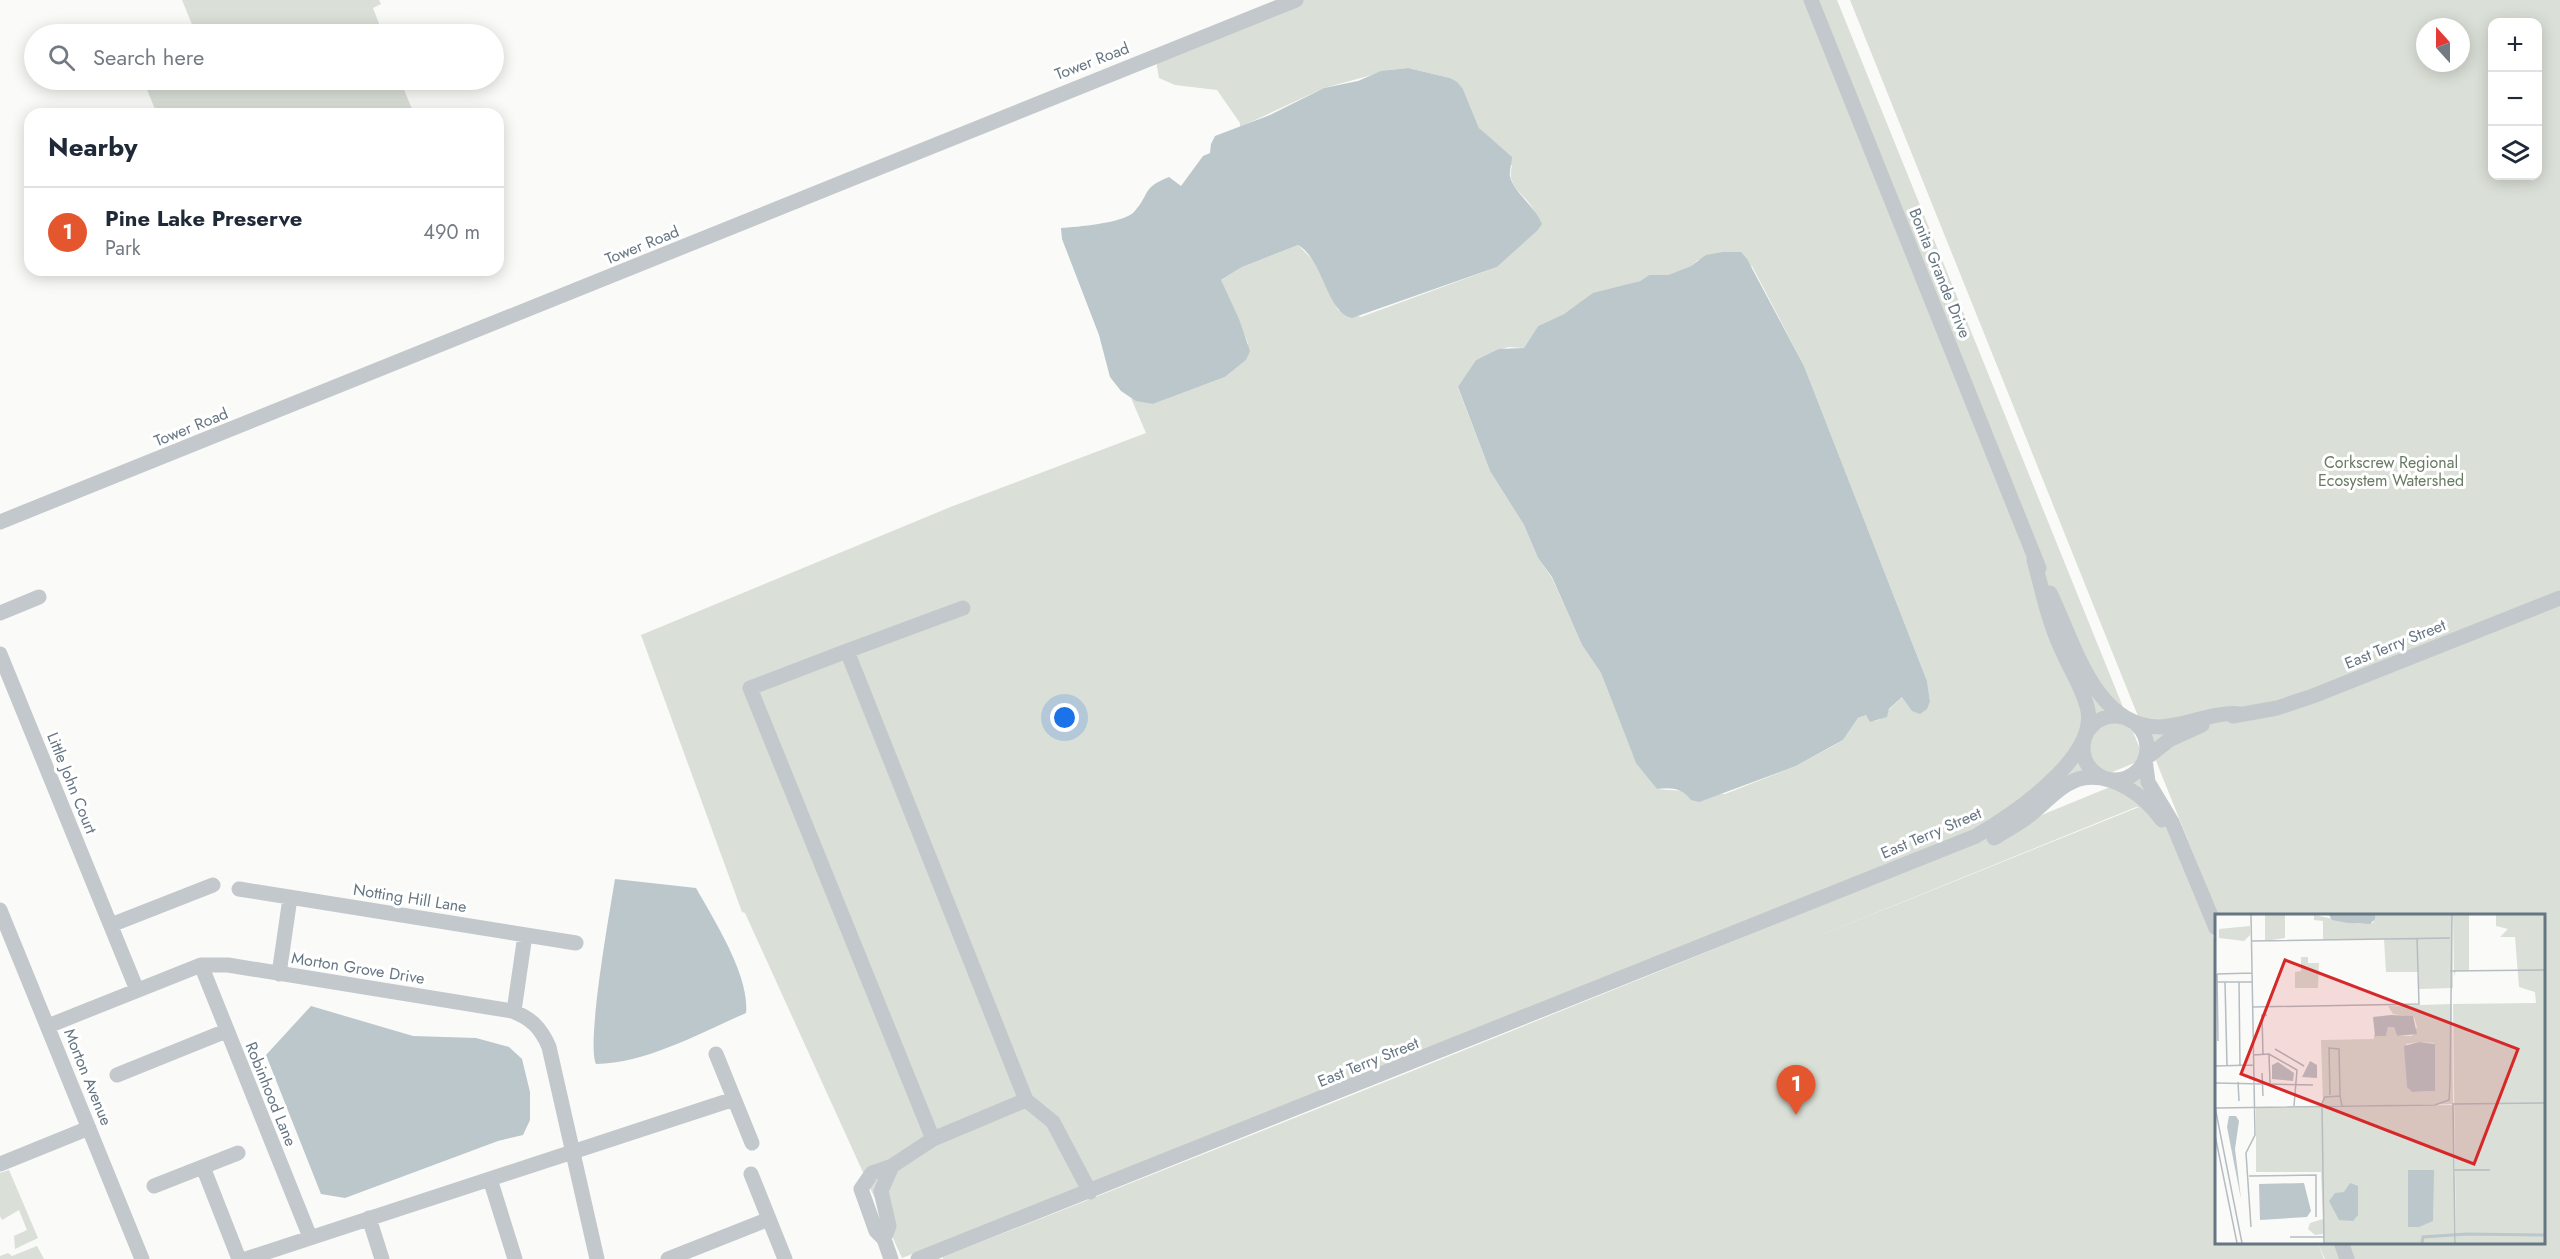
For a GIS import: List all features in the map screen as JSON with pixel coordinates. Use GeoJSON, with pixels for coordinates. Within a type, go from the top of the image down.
{"type":"FeatureCollection","features":[{"type":"Feature","properties":{"kind":"street","name":"Tower Road"},"geometry":{"type":"LineString","coordinates":[[0,522],[525,312],[977,126],[1296,0]]}},
{"type":"Feature","properties":{"kind":"street","name":"Bonita Grande Drive"},"geometry":{"type":"LineString","coordinates":[[1811,0],[2034,560],[2088,678],[2110,705],[2134,723]]}},
{"type":"Feature","properties":{"kind":"street","name":"Bonita Grande Drive"},"geometry":{"type":"LineString","coordinates":[[2034,560],[2052,625],[2088,712],[2085,737]]}},
{"type":"Feature","properties":{"kind":"street"},"geometry":{"type":"LineString","coordinates":[[0,613],[39,597]]}},
{"type":"Feature","properties":{"kind":"street","name":"East Terry Street"},"geometry":{"type":"LineString","coordinates":[[2145,759],[2180,734],[2241,714],[2277,708],[2313,696],[2560,598]]}},
{"type":"Feature","properties":{"kind":"street"},"geometry":{"type":"LineString","coordinates":[[933,1139],[750,688],[963,608]]}},
{"type":"Feature","properties":{"kind":"street"},"geometry":{"type":"LineString","coordinates":[[847,651],[1026,1100],[1053,1122],[1090,1192]]}},
{"type":"Feature","properties":{"kind":"street","name":"Little John Court"},"geometry":{"type":"LineString","coordinates":[[0,654],[137,990]]}},
{"type":"Feature","properties":{"kind":"street","name":"East Terry Street"},"geometry":{"type":"LineString","coordinates":[[2134,723],[2160,727],[2225,712],[2241,714]]}},
{"type":"Feature","properties":{"kind":"street"},"geometry":{"type":"LineString","coordinates":[[2196,875],[2181,860],[2170,831],[2154,808],[2126,786],[2095,774],[2087,763],[2083,750],[2085,737],[2092,726],[2109,717],[2122,717],[2134,723],[2146,738],[2145,759],[2148,782],[2172,822],[2196,875],[2215,922]]}},
{"type":"Feature","properties":{"kind":"street","name":"East Terry Street"},"geometry":{"type":"LineString","coordinates":[[918,1259],[1976,836],[2000,822],[2059,773],[2085,737]]}},
{"type":"Feature","properties":{"kind":"street"},"geometry":{"type":"LineString","coordinates":[[2108,779],[2128,778],[2139,770],[2145,759]]}},
{"type":"Feature","properties":{"kind":"street","name":"East Terry Street"},"geometry":{"type":"LineString","coordinates":[[1830,895],[1938,861],[1986,843],[2028,817],[2073,782],[2083,778],[2108,779]]}},
{"type":"Feature","properties":{"kind":"street"},"geometry":{"type":"LineString","coordinates":[[111,925],[213,885]]}},
{"type":"Feature","properties":{"kind":"street","name":"Notting Hill Lane"},"geometry":{"type":"LineString","coordinates":[[238,889],[576,943]]}},
{"type":"Feature","properties":{"kind":"street"},"geometry":{"type":"LineString","coordinates":[[279,974],[290,898]]}},
{"type":"Feature","properties":{"kind":"street","name":"Morton Avenue"},"geometry":{"type":"LineString","coordinates":[[0,910],[142,1259]]}},
{"type":"Feature","properties":{"kind":"street"},"geometry":{"type":"LineString","coordinates":[[514,1011],[525,935]]}},
{"type":"Feature","properties":{"kind":"street","name":"Morton Grove Drive"},"geometry":{"type":"LineString","coordinates":[[48,1026],[201,965],[228,965],[514,1011],[535,1024],[549,1047],[597,1259]]}},
{"type":"Feature","properties":{"kind":"street","name":"Robinhood Lane"},"geometry":{"type":"LineString","coordinates":[[201,965],[310,1237]]}},
{"type":"Feature","properties":{"kind":"street"},"geometry":{"type":"LineString","coordinates":[[117,1075],[226,1031]]}},
{"type":"Feature","properties":{"kind":"street"},"geometry":{"type":"LineString","coordinates":[[716,1054],[752,1143]]}},
{"type":"Feature","properties":{"kind":"street"},"geometry":{"type":"LineString","coordinates":[[246,1259],[734,1099]]}},
{"type":"Feature","properties":{"kind":"street"},"geometry":{"type":"LineString","coordinates":[[891,1259],[884,1239],[876,1231],[861,1189],[869,1175],[892,1166],[933,1139],[1026,1100]]}},
{"type":"Feature","properties":{"kind":"street"},"geometry":{"type":"LineString","coordinates":[[0,1164],[89,1128]]}},
{"type":"Feature","properties":{"kind":"street"},"geometry":{"type":"LineString","coordinates":[[154,1186],[238,1153]]}},
{"type":"Feature","properties":{"kind":"street"},"geometry":{"type":"LineString","coordinates":[[884,1239],[889,1226],[881,1191],[892,1166]]}},
{"type":"Feature","properties":{"kind":"street"},"geometry":{"type":"LineString","coordinates":[[203,1167],[239,1259]]}},
{"type":"Feature","properties":{"kind":"street"},"geometry":{"type":"LineString","coordinates":[[751,1174],[785,1259]]}},
{"type":"Feature","properties":{"kind":"street"},"geometry":{"type":"LineString","coordinates":[[869,1175],[886,1183]]}},
{"type":"Feature","properties":{"kind":"street"},"geometry":{"type":"LineString","coordinates":[[490,1179],[515,1259]]}},
{"type":"Feature","properties":{"kind":"street"},"geometry":{"type":"LineString","coordinates":[[369,1218],[382,1259]]}},
{"type":"Feature","properties":{"kind":"street"},"geometry":{"type":"LineString","coordinates":[[668,1259],[769,1219]]}},
{"type":"Feature","properties":{"kind":"street"},"geometry":{"type":"LineString","coordinates":[[2342,1244],[2347,1259]]}},
{"type":"Feature","properties":{"kind":"green space"},"geometry":{"type":"Polygon","coordinates":[[[182,0],[379,0],[381,4],[373,8],[379,24],[192,24],[182,0]]]}},
{"type":"Feature","properties":{"kind":"green space"},"geometry":{"type":"Polygon","coordinates":[[[1302,0],[1837,0],[2144,759],[1637,967],[902,1258],[745,913],[742,912],[641,635],[953,506],[1146,433],[1131,398],[1153,404],[1225,377],[1246,360],[1248,343],[1220,281],[1242,267],[1298,245],[1316,263],[1338,310],[1361,317],[1497,267],[1537,231],[1533,209],[1516,189],[1511,179],[1512,166],[1479,128],[1463,89],[1450,78],[1408,68],[1390,70],[1324,88],[1240,127],[1240,123],[1217,90],[1175,85],[1159,78],[1156,61],[1302,0]],[[1698,260],[1691,266],[1668,275],[1649,275],[1640,281],[1593,294],[1564,314],[1538,326],[1524,348],[1508,347],[1476,360],[1458,388],[1490,471],[1524,525],[1538,558],[1552,578],[1582,645],[1601,673],[1633,755],[1657,789],[1725,794],[1796,766],[1835,745],[1843,740],[1858,718],[1866,715],[1873,721],[1879,720],[1902,697],[1909,703],[1930,701],[1927,681],[1804,366],[1752,266],[1698,260]]]}},
{"type":"Feature","properties":{"kind":"green space","name":"Corkscrew Regional Ecosystem Watershed"},"geometry":{"type":"Polygon","coordinates":[[[1850,0],[2560,0],[2560,1259],[2354,1259],[2347,1244],[2545,1244],[2545,914],[2218,914],[1850,0]]]}},
{"type":"Feature","properties":{"kind":"green space"},"geometry":{"type":"Polygon","coordinates":[[[147,90],[404,90],[412,108],[155,108],[147,90]]]}},
{"type":"Feature","properties":{"kind":"green space"},"geometry":{"type":"Polygon","coordinates":[[[2149,771],[2215,941],[2215,1244],[2318,1244],[2324,1259],[943,1259],[943,1257],[1698,956],[2149,771]],[[2136,807],[1794,946],[2139,807],[2136,807]]]}},
{"type":"Feature","properties":{"kind":"green space"},"geometry":{"type":"Polygon","coordinates":[[[9,1170],[38,1238],[15,1249],[14,1236],[27,1230],[19,1210],[2,1220],[0,1216],[0,1173],[9,1170]]]}},
{"type":"Feature","properties":{"kind":"green space"},"geometry":{"type":"Polygon","coordinates":[[[2318,1244],[2334,1244],[2341,1259],[2325,1259],[2318,1244]]]}},
{"type":"Feature","properties":{"kind":"green space"},"geometry":{"type":"Polygon","coordinates":[[[37,1246],[44,1259],[0,1259],[0,1256],[8,1253],[12,1256],[37,1246]]]}},
{"type":"Feature","properties":{"kind":"shaded area"},"geometry":{"type":"Polygon","coordinates":[[[1408,68],[1450,78],[1463,89],[1479,128],[1512,157],[1510,174],[1512,182],[1539,217],[1542,224],[1537,231],[1497,267],[1352,318],[1343,314],[1336,306],[1314,262],[1298,245],[1242,267],[1221,280],[1239,319],[1250,351],[1246,360],[1225,377],[1153,404],[1136,401],[1121,391],[1110,377],[1099,335],[1062,239],[1061,228],[1099,224],[1129,216],[1154,184],[1169,177],[1181,186],[1203,156],[1210,153],[1215,136],[1270,115],[1324,88],[1358,81],[1381,71],[1408,68]]]}},
{"type":"Feature","properties":{"kind":"shaded area"},"geometry":{"type":"Polygon","coordinates":[[[1741,252],[1747,259],[1804,366],[1927,681],[1930,701],[1927,709],[1920,714],[1912,711],[1902,697],[1889,709],[1887,717],[1870,722],[1866,715],[1858,718],[1843,740],[1796,766],[1699,802],[1691,800],[1676,789],[1657,789],[1636,763],[1601,673],[1582,645],[1552,577],[1538,558],[1524,525],[1490,471],[1458,387],[1476,360],[1499,349],[1524,348],[1538,326],[1564,314],[1593,293],[1640,281],[1649,275],[1668,275],[1691,266],[1706,255],[1741,252]]]}},
{"type":"Feature","properties":{"kind":"shaded area"},"geometry":{"type":"Polygon","coordinates":[[[615,879],[696,888],[737,966],[746,998],[746,1013],[654,1053],[596,1064],[594,1031],[596,1005],[615,879]]]}},
{"type":"Feature","properties":{"kind":"shaded area"},"geometry":{"type":"Polygon","coordinates":[[[311,1006],[413,1036],[476,1038],[509,1047],[522,1059],[530,1092],[530,1120],[523,1135],[498,1141],[345,1198],[321,1194],[266,1055],[311,1006]]]}},
{"type":"Feature","properties":{"kind":"place","name":"Pine Lake Preserve"},"geometry":{"type":"Point","coordinates":[1796,1115]}}]}
